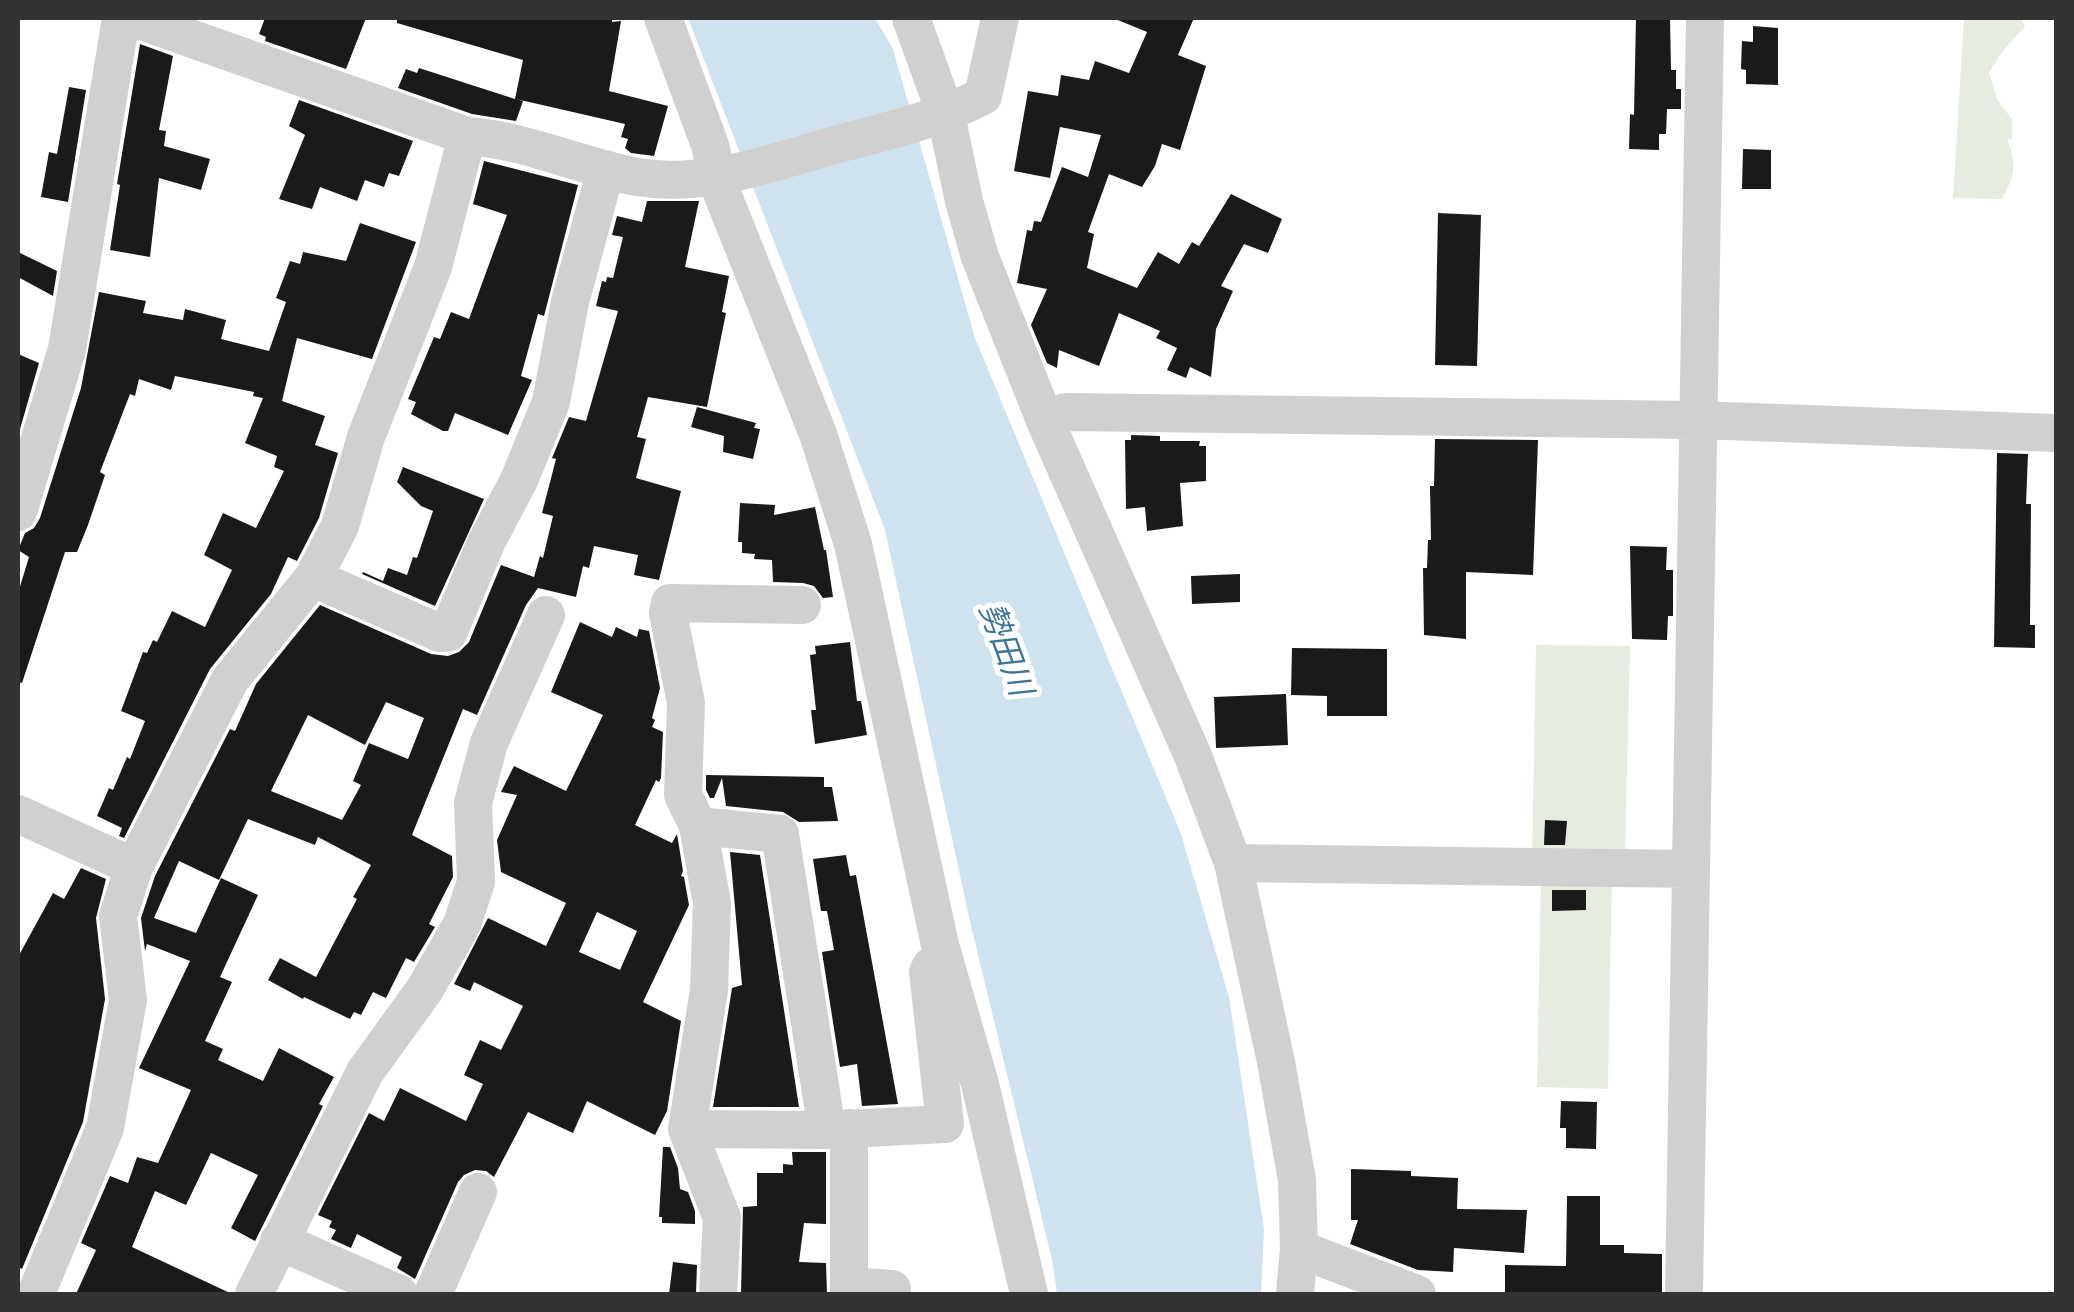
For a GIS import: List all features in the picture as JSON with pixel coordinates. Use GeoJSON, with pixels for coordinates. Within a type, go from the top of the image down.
{"type":"FeatureCollection","features":[{"type":"Feature","properties":{"kind":"street"},"geometry":{"type":"LineString","coordinates":[[105,18],[136,19],[466,136],[497,138],[606,169],[666,180],[716,178],[942,116],[983,96],[1000,18]]}},
{"type":"Feature","properties":{"kind":"street"},"geometry":{"type":"LineString","coordinates":[[18,512],[67,350],[120,18]]}},
{"type":"Feature","properties":{"kind":"street"},"geometry":{"type":"LineString","coordinates":[[663,18],[710,148],[716,178],[818,434],[853,544],[940,945],[980,1084],[1029,1294]]}},
{"type":"Feature","properties":{"kind":"street"},"geometry":{"type":"LineString","coordinates":[[911,18],[980,257],[1046,423],[1194,756],[1233,863],[1297,1180],[1299,1250],[1295,1294]]}},
{"type":"Feature","properties":{"kind":"street"},"geometry":{"type":"LineString","coordinates":[[1684,1294],[1705,18]]}},
{"type":"Feature","properties":{"kind":"street"},"geometry":{"type":"LineString","coordinates":[[36,1294],[105,1128],[128,1000],[118,916],[134,867],[230,680],[312,578],[340,526],[366,438],[433,267],[466,136]]}},
{"type":"Feature","properties":{"kind":"street"},"geometry":{"type":"LineString","coordinates":[[312,578],[448,633],[486,543],[520,480],[551,402],[570,302],[606,169]]}},
{"type":"Feature","properties":{"kind":"street"},"geometry":{"type":"LineString","coordinates":[[1046,423],[1065,412],[1697,420],[2056,434]]}},
{"type":"Feature","properties":{"kind":"street"},"geometry":{"type":"LineString","coordinates":[[718,1294],[722,1218],[687,1129],[709,990],[712,902],[698,826],[683,795],[686,703],[668,613],[670,604],[802,605]]}},
{"type":"Feature","properties":{"kind":"street"},"geometry":{"type":"LineString","coordinates":[[254,1294],[365,1072],[425,990],[462,924],[476,882],[473,803],[489,743],[546,615]]}},
{"type":"Feature","properties":{"kind":"street"},"geometry":{"type":"LineString","coordinates":[[18,814],[134,867]]}},
{"type":"Feature","properties":{"kind":"street"},"geometry":{"type":"LineString","coordinates":[[698,826],[780,834],[838,1129],[849,1290],[892,1289],[892,1294]]}},
{"type":"Feature","properties":{"kind":"street"},"geometry":{"type":"LineString","coordinates":[[1233,863],[1690,869]]}},
{"type":"Feature","properties":{"kind":"street"},"geometry":{"type":"LineString","coordinates":[[687,1129],[945,1124],[928,972],[940,945]]}},
{"type":"Feature","properties":{"kind":"street"},"geometry":{"type":"LineString","coordinates":[[433,1294],[478,1192]]}},
{"type":"Feature","properties":{"kind":"street"},"geometry":{"type":"LineString","coordinates":[[280,1240],[399,1294]]}},
{"type":"Feature","properties":{"kind":"street"},"geometry":{"type":"LineString","coordinates":[[1299,1250],[1417,1294]]}},
{"type":"Feature","properties":{"kind":"shaded area"},"geometry":{"type":"Polygon","coordinates":[[[1964,18],[2021,18],[2025,26],[1989,73],[1998,101],[2012,119],[2012,140],[2007,139],[2013,169],[2002,199],[1953,198],[1964,18]]]}},
{"type":"Feature","properties":{"kind":"shaded area"},"geometry":{"type":"Polygon","coordinates":[[[1536,645],[1630,646],[1625,859],[1532,859],[1536,645]]]}},
{"type":"Feature","properties":{"kind":"shaded area"},"geometry":{"type":"Polygon","coordinates":[[[1541,872],[1612,873],[1608,1089],[1537,1087],[1541,872]]]}},
{"type":"Feature","properties":{"kind":"water","name":"勢田川"},"geometry":{"type":"Polygon","coordinates":[[[688,18],[875,18],[893,49],[975,338],[1181,834],[1229,997],[1264,1229],[1261,1294],[1057,1294],[971,926],[885,530],[688,18]]]}},
{"type":"Feature","properties":{"kind":"building"},"geometry":{"type":"Polygon","coordinates":[[[265,18],[366,18],[346,69],[265,41],[266,37],[259,34],[265,18]]]}},
{"type":"Feature","properties":{"kind":"building"},"geometry":{"type":"Polygon","coordinates":[[[397,18],[621,21],[609,91],[668,106],[654,156],[631,153],[625,148],[628,139],[621,137],[625,124],[516,99],[523,101],[516,121],[472,114],[398,88],[406,69],[417,73],[419,68],[515,99],[523,60],[397,23],[397,18]]]}},
{"type":"Feature","properties":{"kind":"building"},"geometry":{"type":"Polygon","coordinates":[[[1113,18],[1194,18],[1178,55],[1206,66],[1180,150],[1162,144],[1142,187],[1109,174],[1088,232],[1094,234],[1087,268],[1137,288],[1158,252],[1179,264],[1192,242],[1199,246],[1231,194],[1282,219],[1268,253],[1244,244],[1221,286],[1233,291],[1216,329],[1211,377],[1190,367],[1186,378],[1167,370],[1177,348],[1156,338],[1160,331],[1119,313],[1099,366],[1059,350],[1057,368],[1047,363],[1031,325],[1047,289],[1017,283],[1027,230],[1032,231],[1034,221],[1041,222],[1062,167],[1088,177],[1101,135],[1060,127],[1050,178],[1014,171],[1028,91],[1058,96],[1061,75],[1089,80],[1095,61],[1129,73],[1147,32],[1113,18]]]}},
{"type":"Feature","properties":{"kind":"building"},"geometry":{"type":"Polygon","coordinates":[[[1636,18],[1670,18],[1671,70],[1676,70],[1676,89],[1681,89],[1681,109],[1667,109],[1666,134],[1659,134],[1659,150],[1629,149],[1630,114],[1634,115],[1636,18]]]}},
{"type":"Feature","properties":{"kind":"building"},"geometry":{"type":"Polygon","coordinates":[[[1753,26],[1778,28],[1778,85],[1746,84],[1746,70],[1741,69],[1742,41],[1753,42],[1753,26]]]}},
{"type":"Feature","properties":{"kind":"building"},"geometry":{"type":"Polygon","coordinates":[[[140,44],[173,56],[159,130],[166,131],[164,146],[210,159],[201,190],[159,178],[150,257],[110,250],[140,44]]]}},
{"type":"Feature","properties":{"kind":"building"},"geometry":{"type":"Polygon","coordinates":[[[69,87],[86,90],[68,202],[41,197],[49,152],[57,154],[69,87]]]}},
{"type":"Feature","properties":{"kind":"building"},"geometry":{"type":"Polygon","coordinates":[[[299,100],[413,141],[399,176],[389,173],[384,187],[365,180],[357,201],[320,187],[312,209],[279,199],[305,135],[289,126],[299,100]]]}},
{"type":"Feature","properties":{"kind":"building"},"geometry":{"type":"Polygon","coordinates":[[[1743,149],[1771,150],[1771,189],[1742,189],[1743,149]]]}},
{"type":"Feature","properties":{"kind":"building"},"geometry":{"type":"Polygon","coordinates":[[[484,161],[578,185],[544,316],[538,314],[521,376],[532,380],[508,435],[455,413],[448,431],[443,431],[411,414],[416,402],[408,399],[434,337],[440,339],[451,312],[469,319],[507,215],[473,204],[484,161]]]}},
{"type":"Feature","properties":{"kind":"building"},"geometry":{"type":"Polygon","coordinates":[[[647,201],[699,201],[685,267],[729,276],[722,312],[726,313],[707,407],[648,397],[637,437],[646,439],[636,478],[681,491],[659,580],[634,575],[638,555],[594,546],[589,568],[583,566],[576,597],[538,588],[526,605],[477,715],[463,709],[412,835],[452,856],[453,877],[429,924],[435,927],[414,962],[406,958],[386,998],[373,992],[361,1015],[354,1012],[350,1019],[268,980],[280,958],[316,977],[371,865],[318,837],[315,845],[248,819],[219,880],[179,861],[154,918],[196,933],[221,878],[258,895],[220,977],[232,982],[205,1041],[223,1049],[218,1060],[263,1081],[279,1048],[334,1077],[255,1241],[231,1228],[258,1175],[211,1153],[186,1205],[155,1191],[132,1247],[232,1294],[76,1294],[96,1250],[81,1243],[110,1176],[128,1183],[137,1157],[158,1163],[191,1090],[139,1068],[190,961],[147,944],[145,951],[141,918],[155,876],[230,729],[235,731],[256,684],[320,605],[431,654],[448,656],[469,642],[501,565],[534,577],[553,516],[542,513],[556,459],[552,458],[569,417],[586,421],[618,311],[596,306],[602,281],[613,278],[623,237],[612,235],[617,216],[642,222],[647,201]],[[386,702],[365,745],[308,715],[271,791],[342,820],[361,785],[353,781],[369,743],[408,759],[424,718],[386,702]]]}},
{"type":"Feature","properties":{"kind":"building"},"geometry":{"type":"Polygon","coordinates":[[[1438,213],[1481,215],[1477,366],[1435,365],[1438,213]]]}},
{"type":"Feature","properties":{"kind":"building"},"geometry":{"type":"Polygon","coordinates":[[[360,223],[416,242],[372,359],[297,338],[282,401],[325,416],[315,445],[338,453],[319,518],[297,561],[288,557],[271,594],[210,669],[124,838],[119,836],[122,828],[97,816],[109,788],[113,790],[127,757],[130,759],[145,721],[121,711],[143,652],[147,653],[153,640],[157,642],[172,611],[205,627],[232,570],[204,555],[223,513],[256,528],[284,471],[274,467],[277,456],[245,443],[263,398],[253,396],[254,392],[175,376],[171,390],[139,379],[100,472],[105,475],[88,525],[77,552],[65,552],[22,683],[18,682],[18,593],[29,557],[18,550],[25,533],[40,518],[81,388],[99,292],[146,301],[143,313],[183,320],[185,309],[226,320],[221,339],[269,351],[286,302],[276,298],[290,261],[300,264],[303,252],[346,261],[360,223]]]}},
{"type":"Feature","properties":{"kind":"building"},"geometry":{"type":"Polygon","coordinates":[[[18,252],[57,271],[53,296],[18,277],[18,252]]]}},
{"type":"Feature","properties":{"kind":"building"},"geometry":{"type":"Polygon","coordinates":[[[18,354],[39,363],[18,436],[18,354]]]}},
{"type":"Feature","properties":{"kind":"building"},"geometry":{"type":"Polygon","coordinates":[[[697,407],[756,423],[754,428],[760,429],[753,459],[723,452],[724,436],[691,427],[697,407]]]}},
{"type":"Feature","properties":{"kind":"building"},"geometry":{"type":"Polygon","coordinates":[[[1131,435],[1160,436],[1160,441],[1200,441],[1199,446],[1206,446],[1206,481],[1180,483],[1183,526],[1147,531],[1145,507],[1126,509],[1125,440],[1131,440],[1131,435]]]}},
{"type":"Feature","properties":{"kind":"building"},"geometry":{"type":"Polygon","coordinates":[[[1435,439],[1538,440],[1533,575],[1466,572],[1466,639],[1424,635],[1423,568],[1427,568],[1431,540],[1430,486],[1434,486],[1435,439]]]}},
{"type":"Feature","properties":{"kind":"building"},"geometry":{"type":"Polygon","coordinates":[[[1997,453],[2028,454],[2030,625],[2035,625],[2035,648],[1994,647],[1997,453]]]}},
{"type":"Feature","properties":{"kind":"building"},"geometry":{"type":"Polygon","coordinates":[[[403,467],[484,499],[435,606],[362,574],[383,581],[388,568],[407,575],[413,557],[417,558],[433,511],[421,506],[397,482],[403,467]]]}},
{"type":"Feature","properties":{"kind":"building"},"geometry":{"type":"Polygon","coordinates":[[[740,503],[775,505],[774,515],[815,507],[833,597],[823,598],[814,586],[803,583],[773,582],[772,560],[754,559],[755,554],[742,553],[742,542],[738,542],[740,503]]]}},
{"type":"Feature","properties":{"kind":"building"},"geometry":{"type":"Polygon","coordinates":[[[1630,546],[1667,547],[1666,570],[1673,570],[1673,616],[1668,616],[1667,640],[1632,639],[1630,546]]]}},
{"type":"Feature","properties":{"kind":"building"},"geometry":{"type":"Polygon","coordinates":[[[1240,574],[1240,602],[1192,604],[1191,576],[1240,574]]]}},
{"type":"Feature","properties":{"kind":"building"},"geometry":{"type":"Polygon","coordinates":[[[580,622],[612,637],[616,627],[637,637],[639,629],[649,631],[660,688],[652,727],[663,732],[661,778],[656,780],[635,825],[672,843],[677,834],[681,876],[689,905],[643,1002],[681,1021],[667,1111],[655,1135],[587,1101],[573,1133],[528,1112],[494,1177],[475,1170],[458,1182],[415,1279],[397,1268],[402,1257],[357,1234],[351,1248],[331,1239],[336,1230],[329,1227],[332,1221],[318,1215],[369,1113],[384,1121],[400,1088],[466,1121],[483,1084],[464,1075],[480,1040],[501,1050],[523,1006],[474,982],[470,991],[454,984],[488,918],[546,946],[566,903],[501,872],[497,840],[517,795],[501,792],[514,766],[566,791],[603,715],[551,692],[580,622]],[[597,912],[579,952],[620,970],[637,931],[597,912]]]}},
{"type":"Feature","properties":{"kind":"building"},"geometry":{"type":"Polygon","coordinates":[[[850,642],[857,701],[861,701],[867,735],[815,744],[810,655],[816,654],[815,646],[850,642]]]}},
{"type":"Feature","properties":{"kind":"building"},"geometry":{"type":"Polygon","coordinates":[[[1292,648],[1387,649],[1387,716],[1327,716],[1327,696],[1291,695],[1292,648]]]}},
{"type":"Feature","properties":{"kind":"building"},"geometry":{"type":"Polygon","coordinates":[[[1286,694],[1288,745],[1216,748],[1214,697],[1286,694]]]}},
{"type":"Feature","properties":{"kind":"building"},"geometry":{"type":"Polygon","coordinates":[[[706,775],[824,777],[824,787],[832,787],[838,821],[799,822],[783,812],[726,806],[722,778],[714,798],[710,798],[706,775]]]}},
{"type":"Feature","properties":{"kind":"building"},"geometry":{"type":"Polygon","coordinates":[[[1545,820],[1567,821],[1565,845],[1544,845],[1545,820]]]}},
{"type":"Feature","properties":{"kind":"building"},"geometry":{"type":"Polygon","coordinates":[[[730,852],[760,855],[799,1107],[713,1107],[732,988],[742,985],[730,852]]]}},
{"type":"Feature","properties":{"kind":"building"},"geometry":{"type":"Polygon","coordinates":[[[846,855],[850,876],[856,875],[898,1104],[862,1106],[857,1064],[840,1067],[822,952],[834,950],[827,911],[821,911],[813,859],[846,855]]]}},
{"type":"Feature","properties":{"kind":"building"},"geometry":{"type":"Polygon","coordinates":[[[81,868],[106,879],[96,918],[105,999],[83,1122],[22,1269],[18,1267],[18,957],[53,893],[64,899],[81,868]]]}},
{"type":"Feature","properties":{"kind":"building"},"geometry":{"type":"Polygon","coordinates":[[[1552,890],[1586,890],[1586,910],[1552,911],[1552,890]]]}},
{"type":"Feature","properties":{"kind":"building"},"geometry":{"type":"Polygon","coordinates":[[[1561,1101],[1597,1102],[1596,1149],[1566,1148],[1566,1128],[1560,1128],[1561,1101]]]}},
{"type":"Feature","properties":{"kind":"building"},"geometry":{"type":"Polygon","coordinates":[[[663,1147],[670,1147],[680,1189],[688,1192],[695,1211],[695,1224],[662,1223],[659,1217],[663,1147]]]}},
{"type":"Feature","properties":{"kind":"building"},"geometry":{"type":"Polygon","coordinates":[[[792,1152],[826,1152],[826,1224],[804,1223],[799,1262],[826,1263],[827,1294],[741,1294],[743,1207],[757,1206],[757,1173],[783,1173],[783,1164],[793,1165],[792,1152]]]}},
{"type":"Feature","properties":{"kind":"building"},"geometry":{"type":"Polygon","coordinates":[[[1351,1169],[1411,1171],[1411,1176],[1458,1178],[1457,1209],[1527,1210],[1524,1253],[1454,1248],[1453,1272],[1418,1270],[1350,1244],[1358,1220],[1351,1220],[1351,1169]]]}},
{"type":"Feature","properties":{"kind":"building"},"geometry":{"type":"Polygon","coordinates":[[[1567,1196],[1600,1196],[1600,1245],[1624,1245],[1624,1253],[1662,1254],[1662,1294],[1505,1294],[1505,1265],[1566,1266],[1567,1196]]]}},
{"type":"Feature","properties":{"kind":"building"},"geometry":{"type":"Polygon","coordinates":[[[673,1262],[697,1265],[696,1294],[669,1294],[673,1262]]]}}]}
